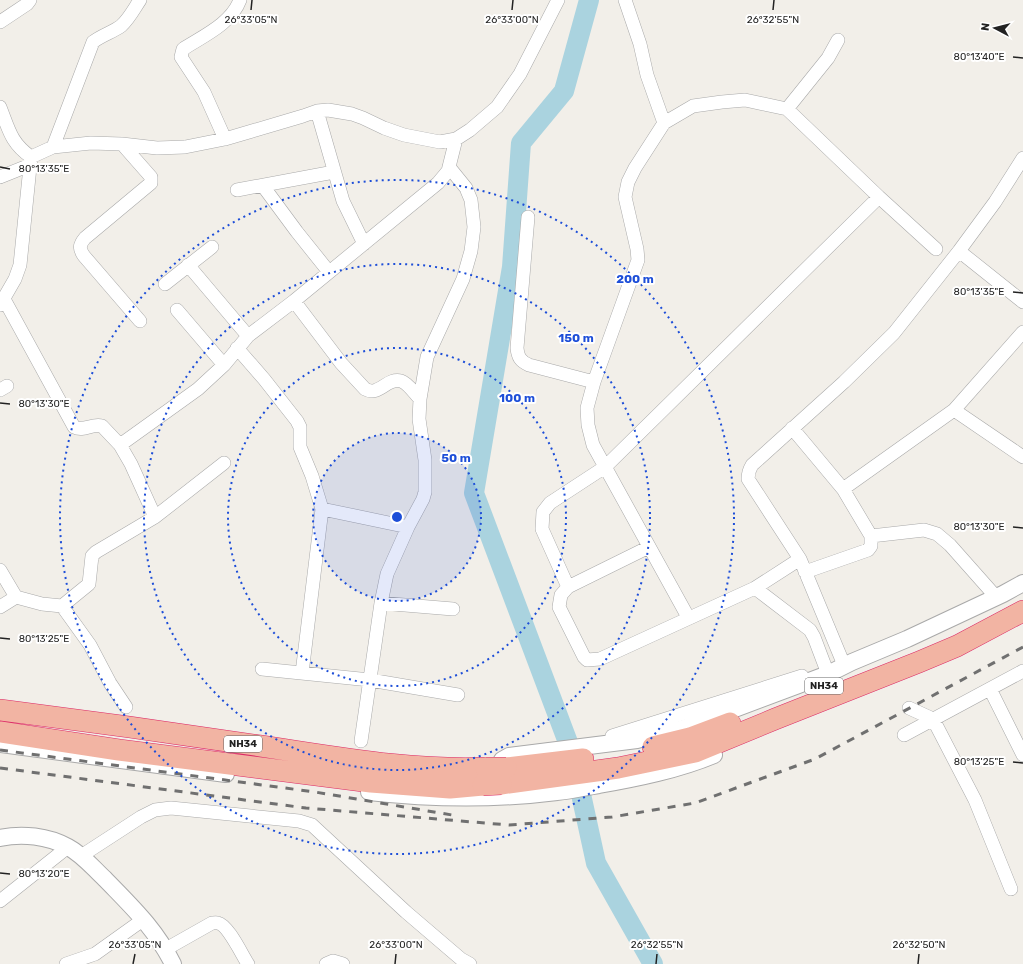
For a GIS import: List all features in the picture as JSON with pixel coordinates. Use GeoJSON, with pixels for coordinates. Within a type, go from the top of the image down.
{"type":"FeatureCollection","features":[{"type":"Feature","properties":{"kind":"highway","name":"NH34"},"geometry":{"type":"LineString","coordinates":[[0,732],[119,750],[371,782],[450,788],[549,771],[615,751],[690,738],[846,678],[956,632],[1023,596]]}},
{"type":"Feature","properties":{"kind":"highway","name":"NH34"},"geometry":{"type":"LineString","coordinates":[[615,751],[695,752],[775,718],[957,646],[1023,611]]}},
{"type":"Feature","properties":{"kind":"highway","name":"NH34"},"geometry":{"type":"LineString","coordinates":[[0,710],[146,729],[385,764],[437,769],[494,781]]}},
{"type":"Feature","properties":{"kind":"street"},"geometry":{"type":"LineString","coordinates":[[0,22],[23,7],[30,0]]}},
{"type":"Feature","properties":{"kind":"street"},"geometry":{"type":"LineString","coordinates":[[53,147],[93,42],[99,37],[120,26],[127,19],[140,0]]}},
{"type":"Feature","properties":{"kind":"street"},"geometry":{"type":"LineString","coordinates":[[225,139],[204,92],[180,57],[183,50],[225,22],[231,16],[240,0]]}},
{"type":"Feature","properties":{"kind":"street"},"geometry":{"type":"LineString","coordinates":[[0,177],[31,161],[53,147],[90,143],[122,144],[157,148],[185,147],[225,139],[317,111],[328,110],[352,114],[404,136],[440,142],[456,139],[470,130],[497,107],[520,74],[558,0]]}},
{"type":"Feature","properties":{"kind":"street"},"geometry":{"type":"LineString","coordinates":[[625,0],[640,44],[647,75],[664,123]]}},
{"type":"Feature","properties":{"kind":"street"},"geometry":{"type":"LineString","coordinates":[[787,108],[828,58],[838,40]]}},
{"type":"Feature","properties":{"kind":"street"},"geometry":{"type":"LineString","coordinates":[[688,617],[593,445],[588,425],[587,408],[594,382],[638,260],[637,249],[625,196],[628,182],[635,168],[664,123],[693,106],[722,102],[746,100],[787,108],[879,197],[936,249]]}},
{"type":"Feature","properties":{"kind":"street"},"geometry":{"type":"LineString","coordinates":[[0,107],[12,137],[20,150],[31,161]]}},
{"type":"Feature","properties":{"kind":"street"},"geometry":{"type":"LineString","coordinates":[[317,111],[343,201],[364,244]]}},
{"type":"Feature","properties":{"kind":"street"},"geometry":{"type":"LineString","coordinates":[[120,445],[198,389],[224,365],[248,336],[294,301],[438,184],[448,171],[456,139]]}},
{"type":"Feature","properties":{"kind":"street"},"geometry":{"type":"LineString","coordinates":[[122,144],[151,177],[151,183],[85,238],[81,243],[80,249],[84,256],[140,320]]}},
{"type":"Feature","properties":{"kind":"street"},"geometry":{"type":"LineString","coordinates":[[844,666],[800,559],[748,479],[748,474],[752,465],[844,382],[894,332],[959,251],[995,202],[1023,158]]}},
{"type":"Feature","properties":{"kind":"street"},"geometry":{"type":"LineString","coordinates":[[31,161],[20,265],[15,279],[2,302],[74,426],[79,429],[94,425],[102,426],[120,445],[131,464],[155,517]]}},
{"type":"Feature","properties":{"kind":"street"},"geometry":{"type":"LineString","coordinates":[[361,741],[380,603],[387,574],[425,492],[425,460],[420,428],[420,399],[427,357],[463,279],[471,251],[474,227],[471,200],[464,184],[449,167]]}},
{"type":"Feature","properties":{"kind":"street"},"geometry":{"type":"LineString","coordinates":[[237,190],[334,172]]}},
{"type":"Feature","properties":{"kind":"street"},"geometry":{"type":"LineString","coordinates":[[263,186],[329,272]]}},
{"type":"Feature","properties":{"kind":"street"},"geometry":{"type":"LineString","coordinates":[[568,587],[542,529],[543,512],[550,503],[605,467],[879,197]]}},
{"type":"Feature","properties":{"kind":"street"},"geometry":{"type":"LineString","coordinates":[[528,217],[516,348],[518,357],[522,362],[529,365],[594,382]]}},
{"type":"Feature","properties":{"kind":"street"},"geometry":{"type":"LineString","coordinates":[[165,284],[212,247]]}},
{"type":"Feature","properties":{"kind":"street"},"geometry":{"type":"LineString","coordinates":[[959,251],[1023,302]]}},
{"type":"Feature","properties":{"kind":"street"},"geometry":{"type":"LineString","coordinates":[[188,265],[248,336]]}},
{"type":"Feature","properties":{"kind":"street"},"geometry":{"type":"LineString","coordinates":[[294,301],[341,363],[365,389],[369,392],[374,392],[394,380],[401,381],[420,399]]}},
{"type":"Feature","properties":{"kind":"street"},"geometry":{"type":"LineString","coordinates":[[177,310],[224,365]]}},
{"type":"Feature","properties":{"kind":"street"},"geometry":{"type":"LineString","coordinates":[[843,489],[954,410],[1023,332]]}},
{"type":"Feature","properties":{"kind":"street"},"geometry":{"type":"LineString","coordinates":[[237,348],[297,421],[300,427],[300,447],[312,476],[322,509],[302,673]]}},
{"type":"Feature","properties":{"kind":"street"},"geometry":{"type":"LineString","coordinates":[[954,410],[1023,457]]}},
{"type":"Feature","properties":{"kind":"street"},"geometry":{"type":"LineString","coordinates":[[792,428],[843,489],[871,536],[871,546],[868,550],[805,572]]}},
{"type":"Feature","properties":{"kind":"street"},"geometry":{"type":"LineString","coordinates":[[0,570],[16,597],[42,604],[62,606],[89,584],[92,556],[96,552],[155,517],[224,463]]}},
{"type":"Feature","properties":{"kind":"street"},"geometry":{"type":"LineString","coordinates":[[322,509],[408,527]]}},
{"type":"Feature","properties":{"kind":"street"},"geometry":{"type":"LineString","coordinates":[[871,536],[924,530],[937,534],[950,545],[997,598]]}},
{"type":"Feature","properties":{"kind":"street"},"geometry":{"type":"LineString","coordinates":[[649,547],[568,587],[561,595],[559,607],[584,657],[587,660],[600,659],[688,617],[755,588],[800,559]]}},
{"type":"Feature","properties":{"kind":"street"},"geometry":{"type":"LineString","coordinates":[[615,751],[637,740],[684,728],[827,671],[844,666],[997,598],[1023,583]]}},
{"type":"Feature","properties":{"kind":"street"},"geometry":{"type":"LineString","coordinates":[[755,588],[810,630],[827,671]]}},
{"type":"Feature","properties":{"kind":"street"},"geometry":{"type":"LineString","coordinates":[[0,607],[16,597]]}},
{"type":"Feature","properties":{"kind":"street"},"geometry":{"type":"LineString","coordinates":[[380,603],[453,609]]}},
{"type":"Feature","properties":{"kind":"street"},"geometry":{"type":"LineString","coordinates":[[62,606],[90,645],[110,683],[126,706]]}},
{"type":"Feature","properties":{"kind":"street"},"geometry":{"type":"LineString","coordinates":[[494,781],[495,773],[502,760],[509,756],[549,771],[599,785],[630,780],[696,762],[855,696],[972,645],[1023,619]]}},
{"type":"Feature","properties":{"kind":"street"},"geometry":{"type":"LineString","coordinates":[[262,669],[370,680],[458,695]]}},
{"type":"Feature","properties":{"kind":"street"},"geometry":{"type":"LineString","coordinates":[[904,735],[933,718],[1023,671]]}},
{"type":"Feature","properties":{"kind":"street"},"geometry":{"type":"LineString","coordinates":[[990,689],[1023,755]]}},
{"type":"Feature","properties":{"kind":"street"},"geometry":{"type":"LineString","coordinates":[[910,708],[933,718],[975,800],[1012,889]]}},
{"type":"Feature","properties":{"kind":"street"},"geometry":{"type":"LineString","coordinates":[[0,744],[182,769],[411,796],[467,798],[494,781],[549,771]]}},
{"type":"Feature","properties":{"kind":"street"},"geometry":{"type":"LineString","coordinates":[[81,856],[141,817],[155,810],[171,808],[299,821],[312,825],[406,912],[461,959],[470,964]]}},
{"type":"Feature","properties":{"kind":"street"},"geometry":{"type":"LineString","coordinates":[[0,838],[26,836],[49,839],[68,847],[81,856],[144,919],[166,949],[173,964]]}},
{"type":"Feature","properties":{"kind":"street"},"geometry":{"type":"LineString","coordinates":[[0,901],[68,847]]}},
{"type":"Feature","properties":{"kind":"street"},"geometry":{"type":"LineString","coordinates":[[66,964],[95,954],[144,919]]}},
{"type":"Feature","properties":{"kind":"street"},"geometry":{"type":"LineString","coordinates":[[166,949],[212,923],[217,922],[228,932],[248,964]]}},
{"type":"Feature","properties":{"kind":"street"},"geometry":{"type":"LineString","coordinates":[[326,964],[333,961],[343,964]]}},
{"type":"Feature","properties":{"kind":"waterway"},"geometry":{"type":"LineString","coordinates":[[589,0],[564,91],[521,143],[512,267],[474,493],[572,753],[596,863],[653,964]]}},
{"type":"Feature","properties":{"kind":"railway"},"geometry":{"type":"LineString","coordinates":[[0,768],[306,808],[509,825],[612,817],[695,803],[815,759],[1023,647]]}},
{"type":"Feature","properties":{"kind":"railway"},"geometry":{"type":"LineString","coordinates":[[0,750],[315,792],[452,815]]}}]}
